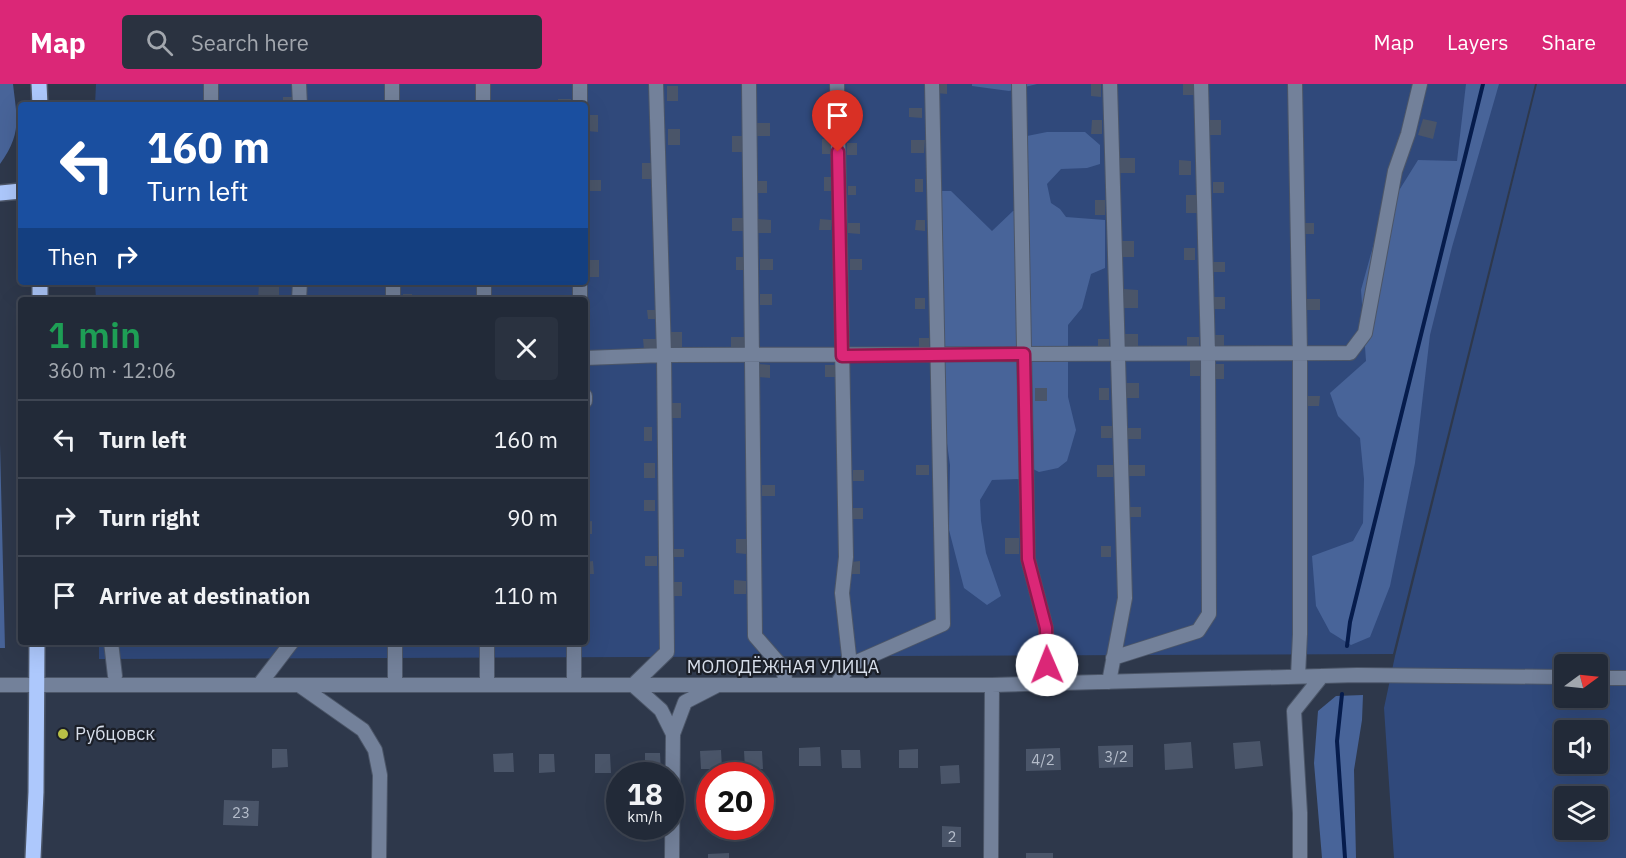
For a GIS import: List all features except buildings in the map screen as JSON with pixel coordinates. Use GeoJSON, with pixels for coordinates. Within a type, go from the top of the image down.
{"type":"FeatureCollection","features":[{"type":"Feature","properties":{"kind":"main road"},"geometry":{"type":"LineString","coordinates":[[39,84],[40,102]]}},
{"type":"Feature","properties":{"kind":"main road"},"geometry":{"type":"LineString","coordinates":[[0,193],[18,191]]}},
{"type":"Feature","properties":{"kind":"main road"},"geometry":{"type":"LineString","coordinates":[[33,858],[37,645]]}},
{"type":"Feature","properties":{"kind":"street"},"geometry":{"type":"LineString","coordinates":[[211,84],[211,102]]}},
{"type":"Feature","properties":{"kind":"street"},"geometry":{"type":"LineString","coordinates":[[299,84],[300,102]]}},
{"type":"Feature","properties":{"kind":"street"},"geometry":{"type":"LineString","coordinates":[[392,84],[392,102]]}},
{"type":"Feature","properties":{"kind":"street"},"geometry":{"type":"LineString","coordinates":[[483,84],[483,102]]}},
{"type":"Feature","properties":{"kind":"street"},"geometry":{"type":"LineString","coordinates":[[580,84],[580,102]]}},
{"type":"Feature","properties":{"kind":"street"},"geometry":{"type":"LineString","coordinates":[[656,84],[664,355],[667,652],[633,685],[661,710],[673,734]]}},
{"type":"Feature","properties":{"kind":"street"},"geometry":{"type":"LineString","coordinates":[[749,84],[754,636],[783,668],[786,685]]}},
{"type":"Feature","properties":{"kind":"street"},"geometry":{"type":"LineString","coordinates":[[837,84],[846,557],[843,593],[850,665]]}},
{"type":"Feature","properties":{"kind":"street"},"geometry":{"type":"LineString","coordinates":[[836,685],[850,665],[943,624],[932,84]]}},
{"type":"Feature","properties":{"kind":"street"},"geometry":{"type":"LineString","coordinates":[[1019,84],[1028,559],[1046,628],[1048,683]]}},
{"type":"Feature","properties":{"kind":"street"},"geometry":{"type":"LineString","coordinates":[[1109,682],[1125,598],[1110,84]]}},
{"type":"Feature","properties":{"kind":"street"},"geometry":{"type":"LineString","coordinates":[[1113,658],[1198,631],[1209,614],[1208,354],[1201,84]]}},
{"type":"Feature","properties":{"kind":"street"},"geometry":{"type":"LineString","coordinates":[[1295,84],[1300,354],[1298,676]]}},
{"type":"Feature","properties":{"kind":"street"},"geometry":{"type":"LineString","coordinates":[[588,358],[664,355],[1350,353],[1365,333],[1395,171],[1408,134],[1420,84]]}},
{"type":"Feature","properties":{"kind":"street"},"geometry":{"type":"LineString","coordinates":[[111,645],[115,676]]}},
{"type":"Feature","properties":{"kind":"street"},"geometry":{"type":"LineString","coordinates":[[259,685],[290,645]]}},
{"type":"Feature","properties":{"kind":"street"},"geometry":{"type":"LineString","coordinates":[[395,645],[395,685]]}},
{"type":"Feature","properties":{"kind":"street"},"geometry":{"type":"LineString","coordinates":[[487,645],[487,685]]}},
{"type":"Feature","properties":{"kind":"street"},"geometry":{"type":"LineString","coordinates":[[574,645],[574,685]]}},
{"type":"Feature","properties":{"kind":"street","name":"МОЛОДЁЖНАЯ УЛИЦА"},"geometry":{"type":"LineString","coordinates":[[0,685],[992,685],[1358,675],[1554,677]]}},
{"type":"Feature","properties":{"kind":"street"},"geometry":{"type":"LineString","coordinates":[[1300,858],[1300,813],[1294,711],[1323,676]]}},
{"type":"Feature","properties":{"kind":"street"},"geometry":{"type":"LineString","coordinates":[[1608,678],[1626,678]]}},
{"type":"Feature","properties":{"kind":"street"},"geometry":{"type":"LineString","coordinates":[[299,685],[363,730],[375,750],[380,775],[379,858]]}},
{"type":"Feature","properties":{"kind":"street"},"geometry":{"type":"LineString","coordinates":[[672,858],[673,734],[685,702],[718,685]]}},
{"type":"Feature","properties":{"kind":"street"},"geometry":{"type":"LineString","coordinates":[[991,858],[992,685]]}},
{"type":"Feature","properties":{"kind":"shaded area"},"geometry":{"type":"Polygon","coordinates":[[[0,84],[13,84],[16,126],[12,143],[0,164],[0,84]]]}},
{"type":"Feature","properties":{"kind":"shaded area"},"geometry":{"type":"Polygon","coordinates":[[[96,84],[1535,84],[1393,654],[99,659],[99,645],[588,645],[588,297],[96,297],[95,285],[588,285],[588,102],[95,102],[96,84]]]}},
{"type":"Feature","properties":{"kind":"shaded area"},"geometry":{"type":"Polygon","coordinates":[[[972,84],[1037,84],[1009,91],[972,86],[972,84]]]}},
{"type":"Feature","properties":{"kind":"shaded area"},"geometry":{"type":"Polygon","coordinates":[[[1466,84],[1499,84],[1452,247],[1430,335],[1415,463],[1390,586],[1370,637],[1351,645],[1330,632],[1316,606],[1312,556],[1353,541],[1363,523],[1364,479],[1360,438],[1338,416],[1330,393],[1366,361],[1361,290],[1380,221],[1418,160],[1457,161],[1466,84]]]}},
{"type":"Feature","properties":{"kind":"shaded area"},"geometry":{"type":"Polygon","coordinates":[[[1537,84],[1626,84],[1626,858],[1394,858],[1384,708],[1537,84]]]}},
{"type":"Feature","properties":{"kind":"shaded area"},"geometry":{"type":"Polygon","coordinates":[[[1047,132],[1085,132],[1100,145],[1100,164],[1087,168],[1061,169],[1047,184],[1051,203],[1066,217],[1105,220],[1105,268],[1091,274],[1082,308],[1068,325],[1068,397],[1076,430],[1067,461],[1058,468],[1039,472],[1031,468],[1027,136],[1047,132]]]}},
{"type":"Feature","properties":{"kind":"shaded area"},"geometry":{"type":"Polygon","coordinates":[[[940,191],[951,191],[992,231],[1013,211],[1017,211],[1020,479],[992,480],[980,500],[986,553],[1001,596],[987,605],[964,588],[949,530],[950,465],[943,415],[940,191]]]}},
{"type":"Feature","properties":{"kind":"shaded area"},"geometry":{"type":"Polygon","coordinates":[[[0,444],[5,648],[0,648],[0,444]]]}},
{"type":"Feature","properties":{"kind":"shaded area"},"geometry":{"type":"Polygon","coordinates":[[[1363,695],[1362,720],[1354,770],[1356,858],[1322,858],[1314,763],[1318,711],[1336,696],[1363,695]]]}},
{"type":"Feature","properties":{"kind":"waterway"},"geometry":{"type":"LineString","coordinates":[[1347,646],[1350,622],[1483,84]]}},
{"type":"Feature","properties":{"kind":"waterway"},"geometry":{"type":"LineString","coordinates":[[1342,694],[1337,741],[1345,858]]}},
{"type":"Feature","properties":{"kind":"place","name":"Рубцовск"},"geometry":{"type":"Point","coordinates":[63,734]}},
{"type":"Feature","properties":{"kind":"route"},"geometry":{"type":"LineString","coordinates":[[838,152],[842,356],[1024,354],[1028,559],[1046,628],[1047,665]]}}]}
